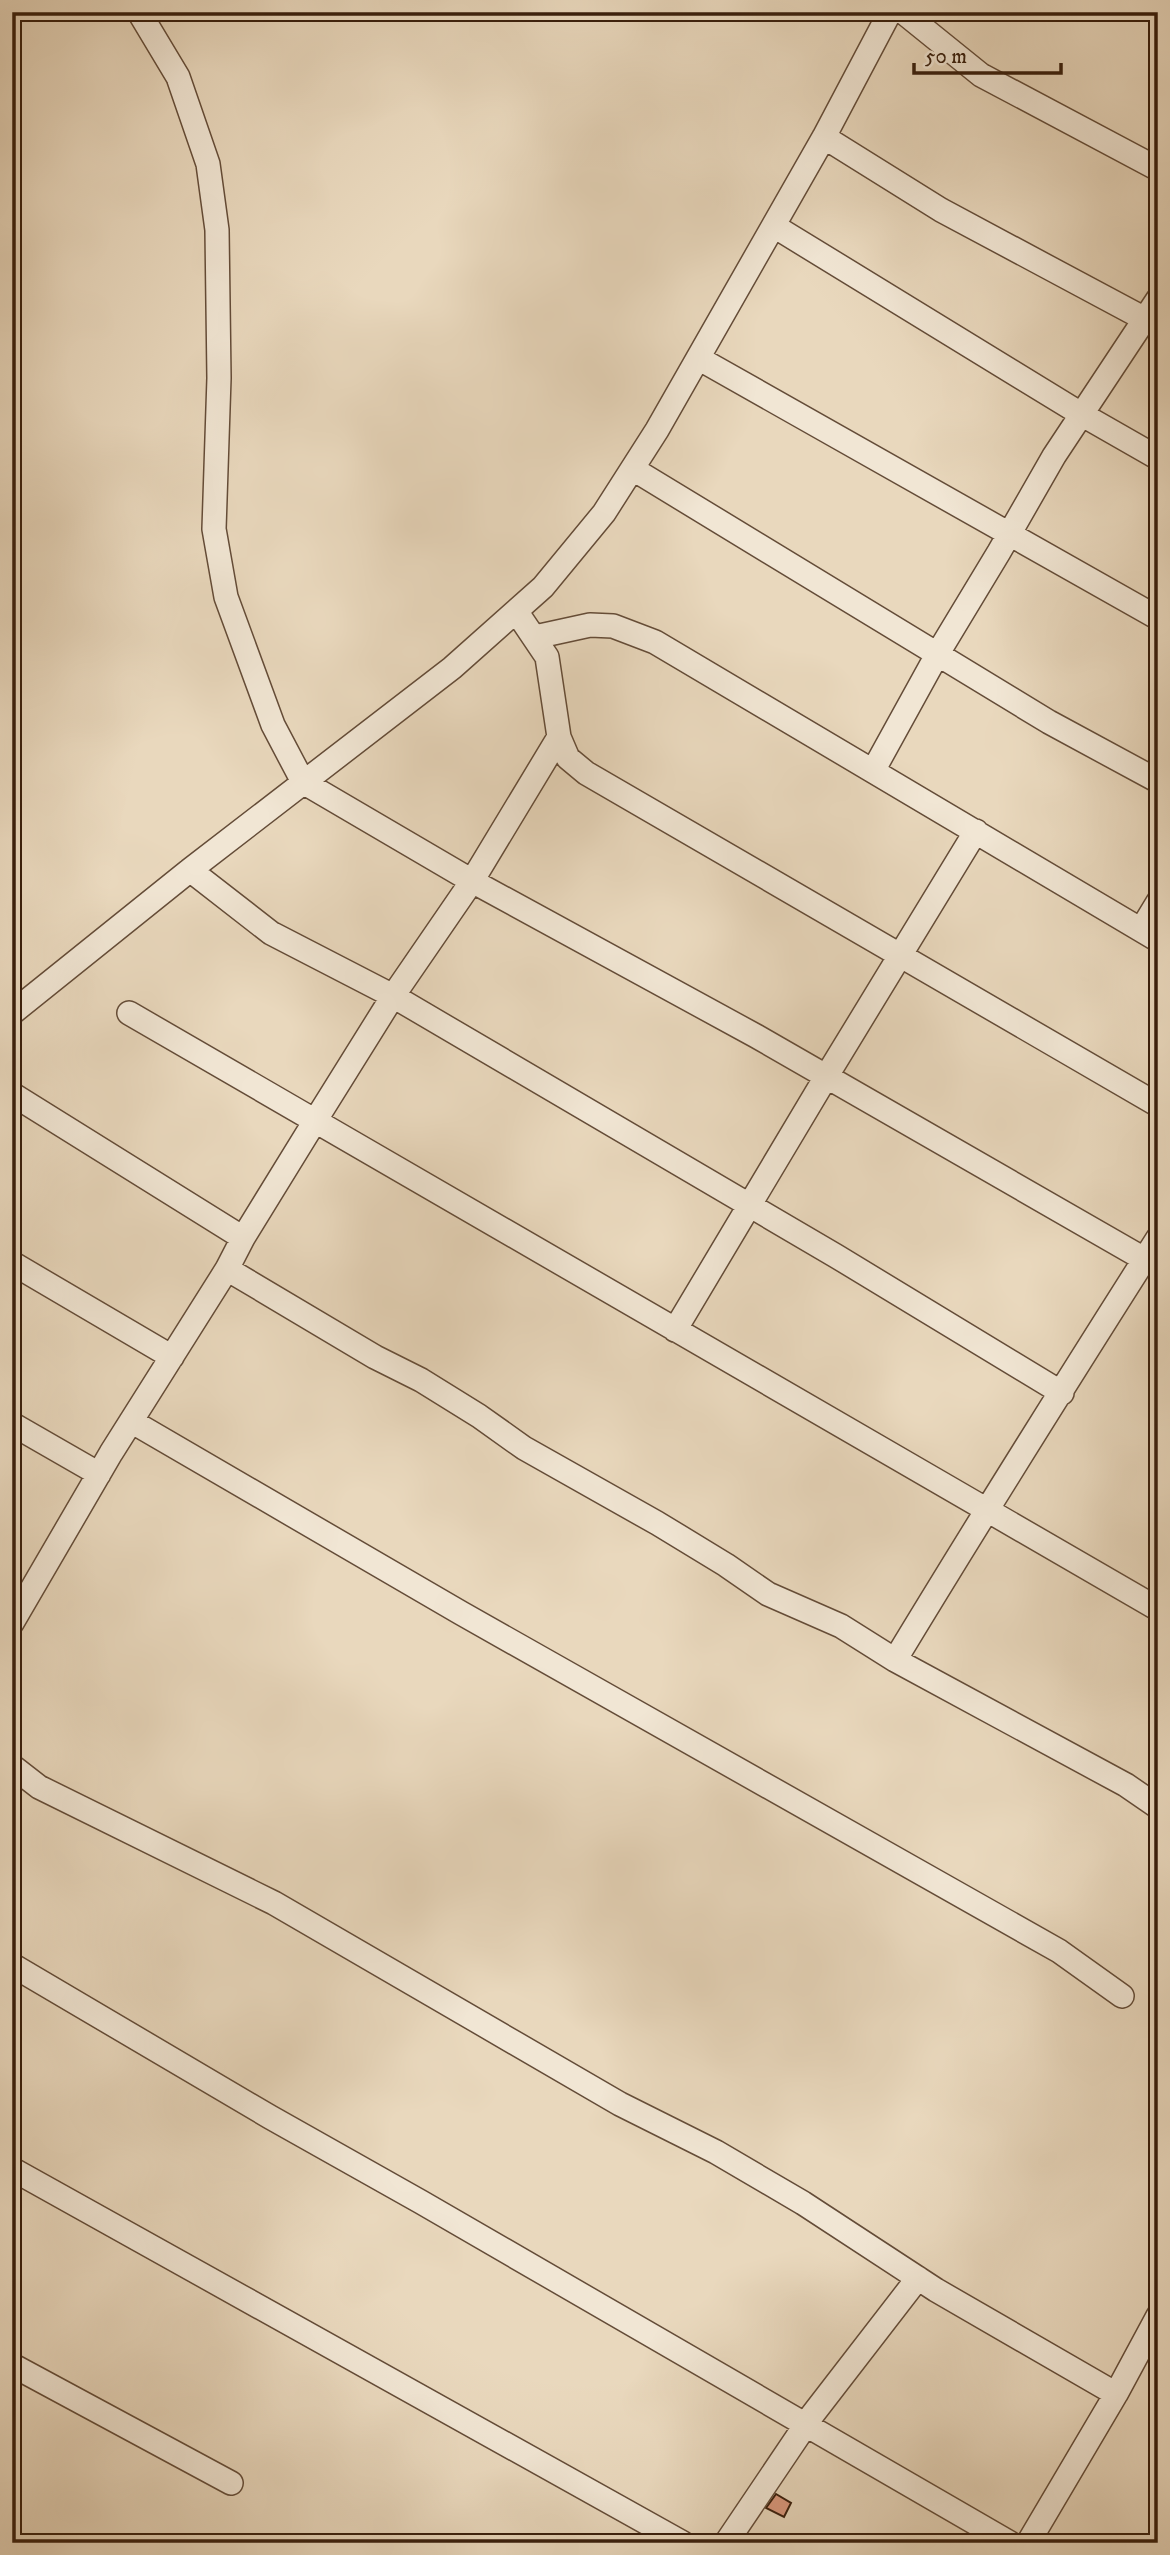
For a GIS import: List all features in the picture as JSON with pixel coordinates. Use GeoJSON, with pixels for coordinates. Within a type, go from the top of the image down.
{"type":"FeatureCollection","features":[{"type":"Feature","properties":{"kind":"street"},"geometry":{"type":"LineString","coordinates":[[139,12],[178,77],[195,123],[209,177],[217,229],[219,378],[214,529],[226,597],[273,725],[303,782],[472,881],[826,1077],[1144,1259]]}},
{"type":"Feature","properties":{"kind":"street"},"geometry":{"type":"LineString","coordinates":[[12,1013],[190,870],[452,668],[543,587],[604,513],[634,468],[824,137],[890,12]]}},
{"type":"Feature","properties":{"kind":"street"},"geometry":{"type":"LineString","coordinates":[[903,12],[981,75],[1031,104],[1158,169]]}},
{"type":"Feature","properties":{"kind":"street"},"geometry":{"type":"LineString","coordinates":[[824,137],[940,210],[1151,323]]}},
{"type":"Feature","properties":{"kind":"street"},"geometry":{"type":"LineString","coordinates":[[774,226],[1081,414],[1158,458]]}},
{"type":"Feature","properties":{"kind":"street"},"geometry":{"type":"LineString","coordinates":[[873,771],[938,653],[1054,456],[1081,414],[1151,323],[1158,299]]}},
{"type":"Feature","properties":{"kind":"street"},"geometry":{"type":"LineString","coordinates":[[698,358],[1158,618]]}},
{"type":"Feature","properties":{"kind":"street"},"geometry":{"type":"LineString","coordinates":[[634,468],[1049,722],[1158,781]]}},
{"type":"Feature","properties":{"kind":"street"},"geometry":{"type":"LineString","coordinates":[[516,611],[547,657],[559,737],[568,758],[586,773],[1158,1105]]}},
{"type":"Feature","properties":{"kind":"street"},"geometry":{"type":"LineString","coordinates":[[535,637],[590,625],[612,626],[655,642],[1150,935],[1158,902]]}},
{"type":"Feature","properties":{"kind":"street"},"geometry":{"type":"LineString","coordinates":[[12,1623],[20,1593],[99,1474],[393,996],[472,881],[559,737]]}},
{"type":"Feature","properties":{"kind":"street"},"geometry":{"type":"LineString","coordinates":[[675,1330],[976,831]]}},
{"type":"Feature","properties":{"kind":"street"},"geometry":{"type":"LineString","coordinates":[[190,870],[271,933],[393,996],[1062,1393]]}},
{"type":"Feature","properties":{"kind":"street"},"geometry":{"type":"LineString","coordinates":[[129,1013],[1158,1609]]}},
{"type":"Feature","properties":{"kind":"street"},"geometry":{"type":"LineString","coordinates":[[12,1094],[243,1238]]}},
{"type":"Feature","properties":{"kind":"street"},"geometry":{"type":"LineString","coordinates":[[895,1660],[986,1510],[1158,1238]]}},
{"type":"Feature","properties":{"kind":"street"},"geometry":{"type":"LineString","coordinates":[[12,1263],[172,1357]]}},
{"type":"Feature","properties":{"kind":"street"},"geometry":{"type":"LineString","coordinates":[[227,1269],[354,1345],[421,1380],[524,1448],[657,1523],[768,1594],[841,1626],[895,1660],[1126,1785],[1158,1807]]}},
{"type":"Feature","properties":{"kind":"street"},"geometry":{"type":"LineString","coordinates":[[131,1421],[472,1620],[1048,1945],[1097,1976],[1122,1996]]}},
{"type":"Feature","properties":{"kind":"street"},"geometry":{"type":"LineString","coordinates":[[12,1424],[99,1474]]}},
{"type":"Feature","properties":{"kind":"street"},"geometry":{"type":"LineString","coordinates":[[12,1766],[39,1787],[274,1903],[608,2097],[716,2152],[803,2203],[991,2323],[1116,2393]]}},
{"type":"Feature","properties":{"kind":"street"},"geometry":{"type":"LineString","coordinates":[[12,1965],[270,2117],[1010,2543]]}},
{"type":"Feature","properties":{"kind":"street"},"geometry":{"type":"LineString","coordinates":[[12,2169],[683,2543]]}},
{"type":"Feature","properties":{"kind":"street"},"geometry":{"type":"LineString","coordinates":[[726,2543],[806,2425],[918,2278]]}},
{"type":"Feature","properties":{"kind":"street"},"geometry":{"type":"LineString","coordinates":[[1037,2540],[1060,2484],[1116,2393],[1158,2316]]}},
{"type":"Feature","properties":{"kind":"street"},"geometry":{"type":"LineString","coordinates":[[12,2365],[231,2483]]}},
{"type":"Feature","properties":{"kind":"building"},"geometry":{"type":"Polygon","coordinates":[[[776,2494],[791,2503],[784,2517],[766,2508],[776,2494]]]}}]}
